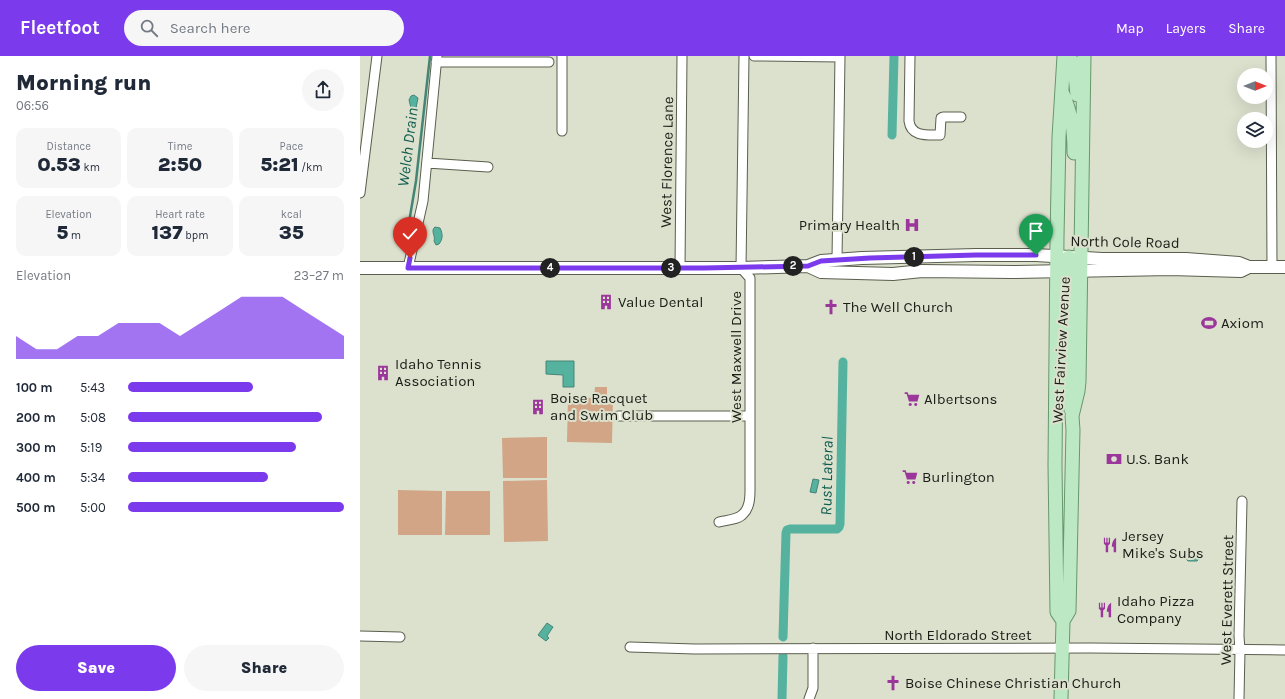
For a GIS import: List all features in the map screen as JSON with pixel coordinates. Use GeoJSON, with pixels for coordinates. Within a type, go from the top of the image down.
{"type":"FeatureCollection","features":[{"type":"Feature","properties":{"kind":"main road","name":"West Fairview Avenue"},"geometry":{"type":"LineString","coordinates":[[1063,621],[1057,612],[1056,457],[1070,264],[1084,111],[1084,56]]}},
{"type":"Feature","properties":{"kind":"main road","name":"West Fairview Avenue"},"geometry":{"type":"LineString","coordinates":[[1061,699],[1063,621],[1069,611],[1074,430],[1068,391],[1070,264],[1059,137],[1064,57]]}},
{"type":"Feature","properties":{"kind":"main road"},"geometry":{"type":"LineString","coordinates":[[1064,57],[1072,61],[1074,65],[1078,102],[1084,111]]}},
{"type":"Feature","properties":{"kind":"main road","name":"North Cole Road"},"geometry":{"type":"LineString","coordinates":[[360,268],[741,268],[808,266],[821,261],[837,260],[976,255],[1070,264]]}},
{"type":"Feature","properties":{"kind":"main road","name":"North Cole Road"},"geometry":{"type":"LineString","coordinates":[[808,266],[821,272],[893,274],[922,271],[1014,272],[1070,264],[1186,259],[1239,263],[1249,267],[1285,267]]}},
{"type":"Feature","properties":{"kind":"street"},"geometry":{"type":"LineString","coordinates":[[360,193],[363,145],[377,56]]}},
{"type":"Feature","properties":{"kind":"street"},"geometry":{"type":"LineString","coordinates":[[562,56],[562,131]]}},
{"type":"Feature","properties":{"kind":"street","name":"West Florence Lane"},"geometry":{"type":"LineString","coordinates":[[680,268],[682,56]]}},
{"type":"Feature","properties":{"kind":"street","name":"West Maxwell Drive"},"geometry":{"type":"LineString","coordinates":[[719,522],[736,518],[743,514],[749,503],[750,278],[741,268],[744,56]]}},
{"type":"Feature","properties":{"kind":"street"},"geometry":{"type":"LineString","coordinates":[[754,56],[840,57],[837,260]]}},
{"type":"Feature","properties":{"kind":"street"},"geometry":{"type":"LineString","coordinates":[[910,56],[909,121],[913,131],[922,135],[940,135],[941,118],[961,117]]}},
{"type":"Feature","properties":{"kind":"street"},"geometry":{"type":"LineString","coordinates":[[1271,56],[1272,267]]}},
{"type":"Feature","properties":{"kind":"street"},"geometry":{"type":"LineString","coordinates":[[408,268],[423,201],[436,59],[549,62]]}},
{"type":"Feature","properties":{"kind":"street"},"geometry":{"type":"LineString","coordinates":[[427,164],[488,166]]}},
{"type":"Feature","properties":{"kind":"street"},"geometry":{"type":"LineString","coordinates":[[618,416],[750,416]]}},
{"type":"Feature","properties":{"kind":"street","name":"West Everett Street"},"geometry":{"type":"LineString","coordinates":[[1239,699],[1242,502]]}},
{"type":"Feature","properties":{"kind":"street"},"geometry":{"type":"LineString","coordinates":[[360,636],[400,637]]}},
{"type":"Feature","properties":{"kind":"street","name":"North Eldorado Street"},"geometry":{"type":"LineString","coordinates":[[630,647],[695,649],[1062,648],[1285,650]]}},
{"type":"Feature","properties":{"kind":"street"},"geometry":{"type":"LineString","coordinates":[[809,699],[813,688],[813,648]]}},
{"type":"Feature","properties":{"kind":"shaded area"},"geometry":{"type":"Polygon","coordinates":[[[595,387],[607,387],[607,398],[613,398],[612,443],[567,442],[568,397],[594,398],[595,387]]]}},
{"type":"Feature","properties":{"kind":"shaded area"},"geometry":{"type":"Polygon","coordinates":[[[547,437],[547,478],[503,478],[502,438],[547,437]]]}},
{"type":"Feature","properties":{"kind":"shaded area"},"geometry":{"type":"Polygon","coordinates":[[[547,480],[548,541],[504,542],[503,481],[547,480]]]}},
{"type":"Feature","properties":{"kind":"shaded area"},"geometry":{"type":"Polygon","coordinates":[[[398,490],[442,491],[442,535],[398,535],[398,490]]]}},
{"type":"Feature","properties":{"kind":"shaded area"},"geometry":{"type":"Polygon","coordinates":[[[446,491],[490,491],[490,535],[445,535],[446,491]]]}},
{"type":"Feature","properties":{"kind":"water"},"geometry":{"type":"Polygon","coordinates":[[[414,95],[418,98],[415,109],[411,108],[409,100],[411,96],[414,95]]]}},
{"type":"Feature","properties":{"kind":"water"},"geometry":{"type":"Polygon","coordinates":[[[435,227],[440,228],[442,234],[439,244],[436,245],[433,232],[435,227]]]}},
{"type":"Feature","properties":{"kind":"water"},"geometry":{"type":"Polygon","coordinates":[[[546,361],[574,361],[574,387],[563,387],[563,375],[546,374],[546,361]]]}},
{"type":"Feature","properties":{"kind":"water"},"geometry":{"type":"Polygon","coordinates":[[[813,479],[819,480],[816,493],[810,492],[813,479]]]}},
{"type":"Feature","properties":{"kind":"water"},"geometry":{"type":"Polygon","coordinates":[[[1199,555],[1200,558],[1197,561],[1188,561],[1186,559],[1187,556],[1199,555]]]}},
{"type":"Feature","properties":{"kind":"water"},"geometry":{"type":"Polygon","coordinates":[[[547,623],[553,627],[547,636],[549,638],[546,641],[538,635],[547,623]]]}},
{"type":"Feature","properties":{"kind":"waterway","name":"Welch Drain"},"geometry":{"type":"LineString","coordinates":[[406,240],[416,181],[430,56]]}},
{"type":"Feature","properties":{"kind":"waterway","name":"Rust Lateral"},"geometry":{"type":"LineString","coordinates":[[892,135],[894,56]]}},
{"type":"Feature","properties":{"kind":"waterway","name":"Rust Lateral"},"geometry":{"type":"LineString","coordinates":[[783,637],[787,530],[837,529],[840,524],[843,362]]}},
{"type":"Feature","properties":{"kind":"waterway","name":"Rust Lateral"},"geometry":{"type":"LineString","coordinates":[[782,699],[783,656]]}},
{"type":"Feature","properties":{"kind":"place","name":"Primary Health"},"geometry":{"type":"Point","coordinates":[912,225]}},
{"type":"Feature","properties":{"kind":"place","name":"Value Dental"},"geometry":{"type":"Point","coordinates":[606,302]}},
{"type":"Feature","properties":{"kind":"place","name":"The Well Church"},"geometry":{"type":"Point","coordinates":[831,307]}},
{"type":"Feature","properties":{"kind":"place","name":"Axiom"},"geometry":{"type":"Point","coordinates":[1209,323]}},
{"type":"Feature","properties":{"kind":"place","name":"Idaho Tennis Association"},"geometry":{"type":"Point","coordinates":[383,373]}},
{"type":"Feature","properties":{"kind":"place","name":"Albertsons"},"geometry":{"type":"Point","coordinates":[912,399]}},
{"type":"Feature","properties":{"kind":"place","name":"Boise Racquet and Swim Club"},"geometry":{"type":"Point","coordinates":[538,407]}},
{"type":"Feature","properties":{"kind":"place","name":"U.S. Bank"},"geometry":{"type":"Point","coordinates":[1114,459]}},
{"type":"Feature","properties":{"kind":"place","name":"Burlington"},"geometry":{"type":"Point","coordinates":[910,477]}},
{"type":"Feature","properties":{"kind":"place","name":"Jersey Mike's Subs"},"geometry":{"type":"Point","coordinates":[1110,545]}},
{"type":"Feature","properties":{"kind":"place","name":"Idaho Pizza Company"},"geometry":{"type":"Point","coordinates":[1105,610]}},
{"type":"Feature","properties":{"kind":"place","name":"Boise Chinese Christian Church"},"geometry":{"type":"Point","coordinates":[893,683]}},
{"type":"Feature","properties":{"kind":"route"},"geometry":{"type":"LineString","coordinates":[[410,258],[408,268],[704,268],[808,266],[821,261],[885,257],[1036,255]]}}]}
